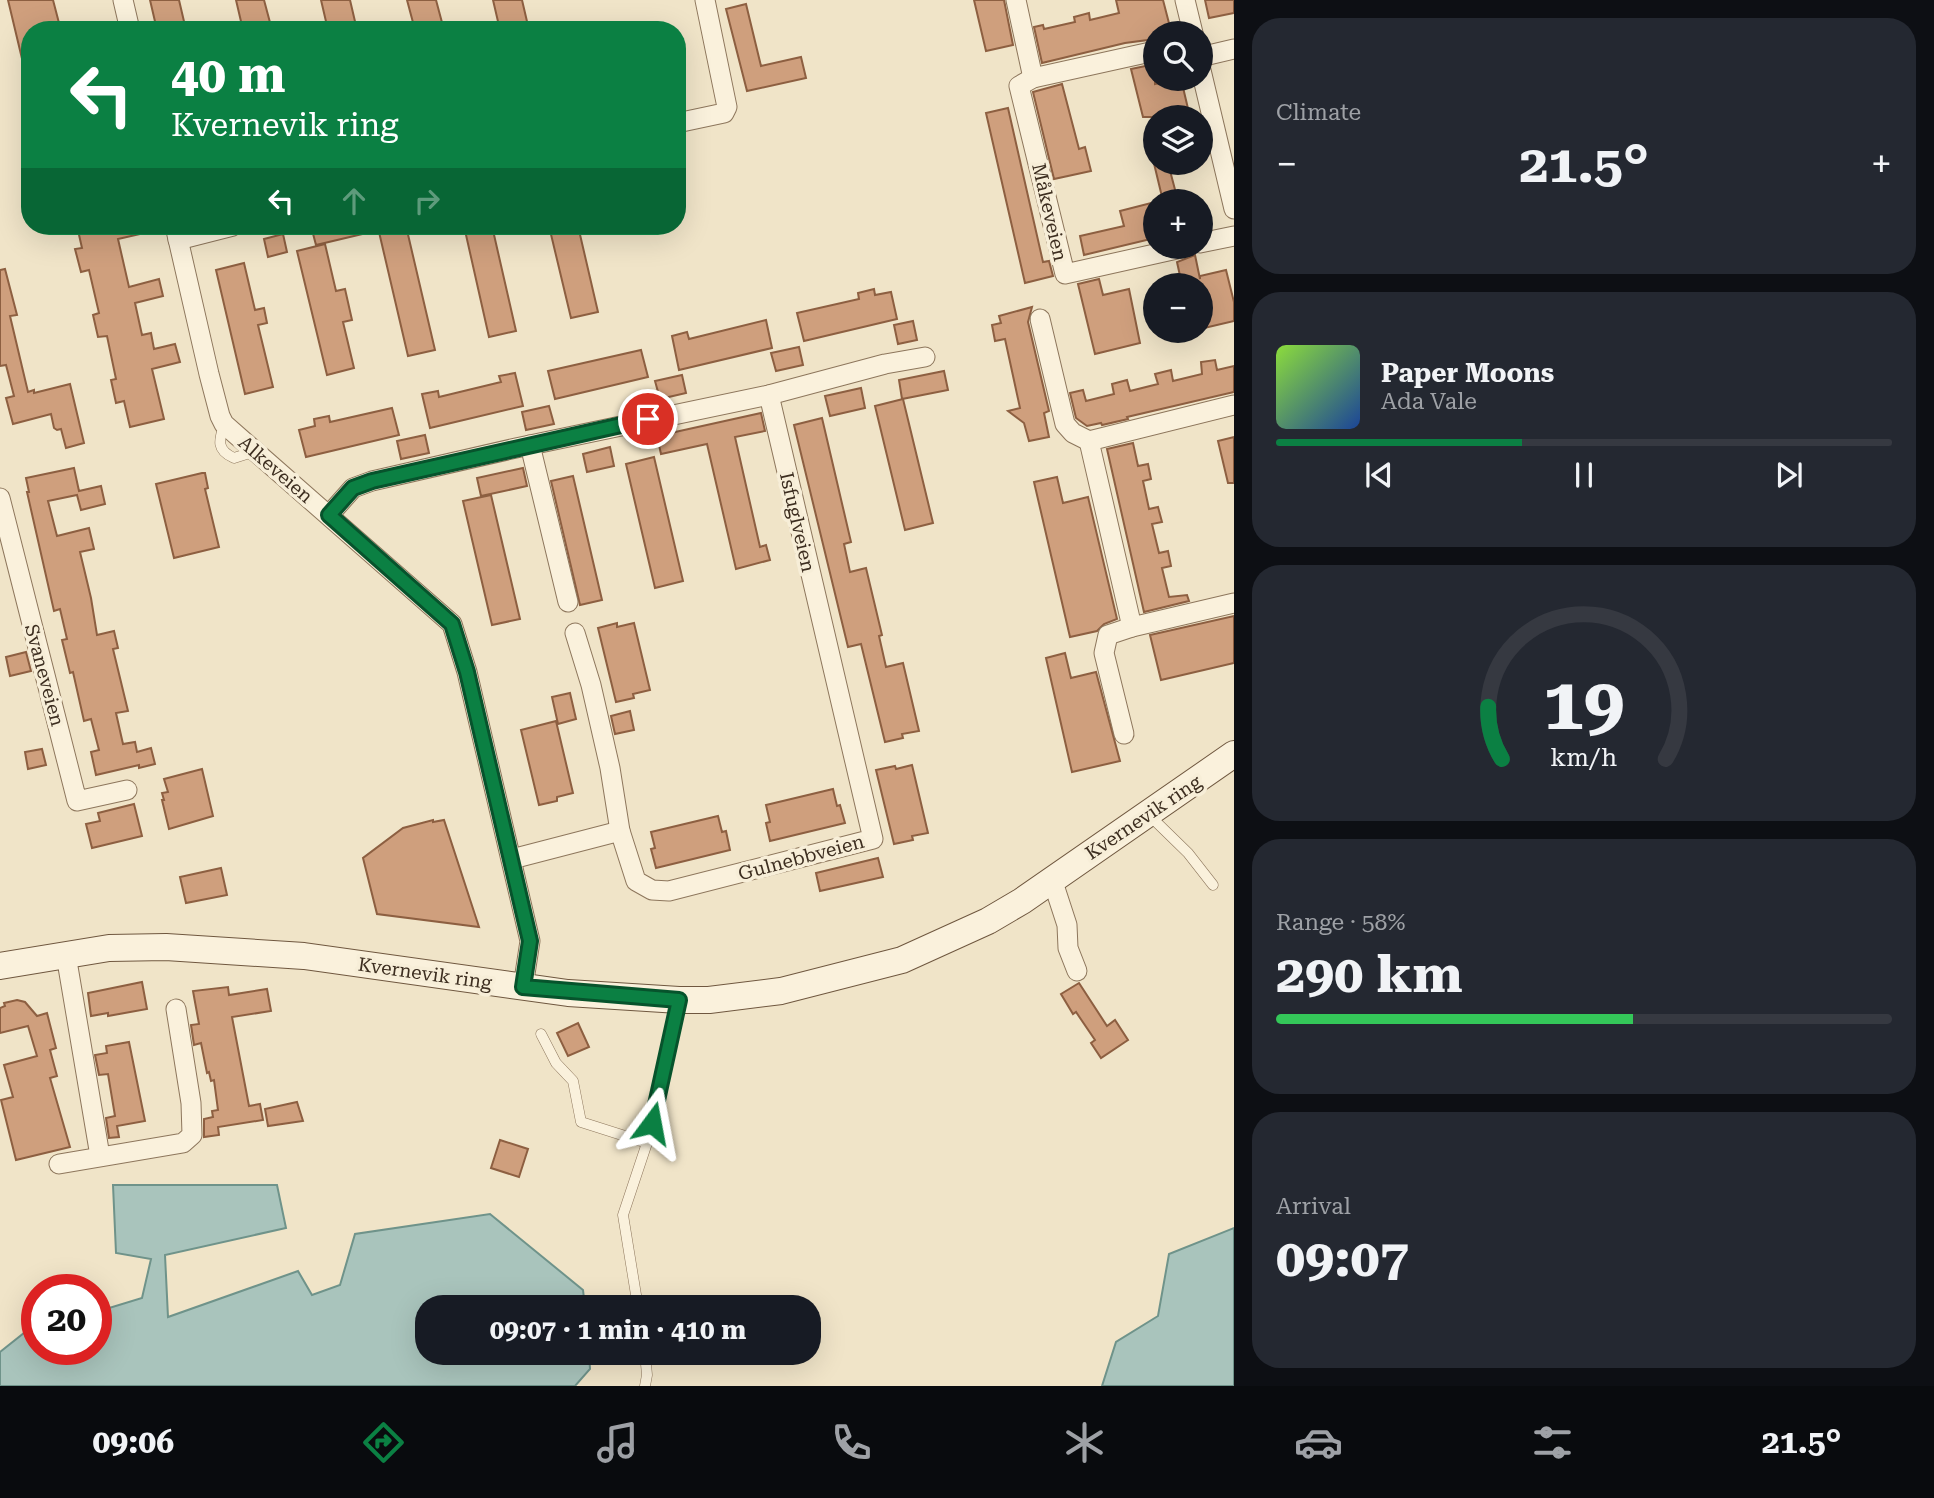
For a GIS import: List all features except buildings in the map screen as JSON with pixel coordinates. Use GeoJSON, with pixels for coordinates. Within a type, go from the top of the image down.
{"type":"FeatureCollection","features":[{"type":"Feature","properties":{"kind":"main road","name":"Kvernevik ring"},"geometry":{"type":"LineString","coordinates":[[0,966],[109,948],[166,947],[304,956],[523,987],[679,1000],[709,1000],[781,991],[902,960],[988,921],[1149,815],[1234,754]]}},
{"type":"Feature","properties":{"kind":"street"},"geometry":{"type":"LineString","coordinates":[[123,0],[128,21]]}},
{"type":"Feature","properties":{"kind":"street"},"geometry":{"type":"LineString","coordinates":[[686,121],[724,113],[727,107],[705,0]]}},
{"type":"Feature","properties":{"kind":"street"},"geometry":{"type":"LineString","coordinates":[[1016,0],[1033,78],[1143,54]]}},
{"type":"Feature","properties":{"kind":"street"},"geometry":{"type":"LineString","coordinates":[[1185,0],[1190,21]]}},
{"type":"Feature","properties":{"kind":"street"},"geometry":{"type":"LineString","coordinates":[[1213,54],[1234,49]]}},
{"type":"Feature","properties":{"kind":"street","name":"Måkeveien"},"geometry":{"type":"LineString","coordinates":[[1033,78],[1019,86],[1065,274],[1143,257]]}},
{"type":"Feature","properties":{"kind":"street"},"geometry":{"type":"LineString","coordinates":[[1206,91],[1234,209]]}},
{"type":"Feature","properties":{"kind":"street","name":"Alkeveien"},"geometry":{"type":"LineString","coordinates":[[176,235],[217,405],[224,424],[452,624],[467,672],[530,941],[523,987]]}},
{"type":"Feature","properties":{"kind":"street"},"geometry":{"type":"LineString","coordinates":[[1213,240],[1234,236]]}},
{"type":"Feature","properties":{"kind":"street"},"geometry":{"type":"LineString","coordinates":[[1040,319],[1065,424],[1073,433],[1089,440],[1234,405]]}},
{"type":"Feature","properties":{"kind":"street"},"geometry":{"type":"LineString","coordinates":[[329,515],[353,488],[372,481],[530,444],[769,395],[925,356]]}},
{"type":"Feature","properties":{"kind":"street","name":"Isfuglveien"},"geometry":{"type":"LineString","coordinates":[[769,395],[828,650]]}},
{"type":"Feature","properties":{"kind":"street"},"geometry":{"type":"LineString","coordinates":[[1089,440],[1132,627]]}},
{"type":"Feature","properties":{"kind":"street"},"geometry":{"type":"LineString","coordinates":[[530,444],[568,602]]}},
{"type":"Feature","properties":{"kind":"street","name":"Svaneveien"},"geometry":{"type":"LineString","coordinates":[[0,498],[77,801],[127,790]]}},
{"type":"Feature","properties":{"kind":"street"},"geometry":{"type":"LineString","coordinates":[[1124,734],[1104,653],[1108,635],[1234,603]]}},
{"type":"Feature","properties":{"kind":"street","name":"Gulnebbveien"},"geometry":{"type":"LineString","coordinates":[[575,632],[591,685],[610,768],[620,831],[636,881],[652,890],[669,891],[873,839],[828,650]]}},
{"type":"Feature","properties":{"kind":"street"},"geometry":{"type":"LineString","coordinates":[[512,859],[620,831]]}},
{"type":"Feature","properties":{"kind":"street"},"geometry":{"type":"LineString","coordinates":[[1052,878],[1067,925],[1068,948],[1077,971]]}},
{"type":"Feature","properties":{"kind":"street"},"geometry":{"type":"LineString","coordinates":[[66,955],[100,1156]]}},
{"type":"Feature","properties":{"kind":"street"},"geometry":{"type":"LineString","coordinates":[[59,1164],[183,1143],[192,1135],[191,1103],[176,1009]]}},
{"type":"Feature","properties":{"kind":"lane"},"geometry":{"type":"LineString","coordinates":[[1149,815],[1188,853],[1213,885]]}},
{"type":"Feature","properties":{"kind":"lane"},"geometry":{"type":"LineString","coordinates":[[636,1295],[623,1215],[647,1143],[679,1000]]}},
{"type":"Feature","properties":{"kind":"lane"},"geometry":{"type":"LineString","coordinates":[[541,1034],[556,1063],[573,1081],[581,1122],[647,1143]]}},
{"type":"Feature","properties":{"kind":"lane"},"geometry":{"type":"LineString","coordinates":[[645,1386],[646,1365]]}},
{"type":"Feature","properties":{"kind":"water"},"geometry":{"type":"Polygon","coordinates":[[[113,1185],[277,1185],[286,1228],[165,1255],[168,1317],[298,1271],[312,1295],[340,1285],[355,1234],[490,1214],[583,1290],[584,1295],[415,1295],[415,1365],[590,1365],[590,1369],[575,1386],[0,1386],[0,1352],[21,1335],[21,1365],[112,1365],[112,1307],[142,1298],[151,1259],[116,1253],[113,1185]]]}},
{"type":"Feature","properties":{"kind":"water"},"geometry":{"type":"Polygon","coordinates":[[[1234,1228],[1234,1386],[1102,1386],[1116,1342],[1158,1316],[1169,1254],[1234,1228]]]}},
{"type":"Feature","properties":{"kind":"route"},"geometry":{"type":"LineString","coordinates":[[648,419],[372,481],[353,488],[329,515],[452,624],[467,672],[530,941],[523,987],[568,993],[679,1000],[652,1123]]}}]}
